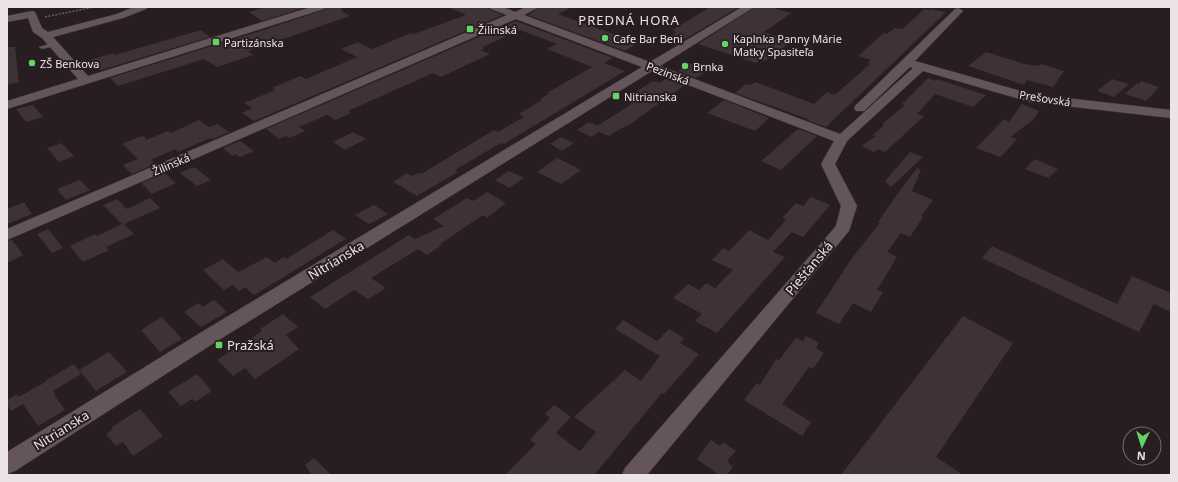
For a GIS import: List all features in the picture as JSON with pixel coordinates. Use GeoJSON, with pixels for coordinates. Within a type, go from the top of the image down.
{"type":"FeatureCollection","features":[{"type":"Feature","properties":{"kind":"street"},"geometry":{"type":"LineString","coordinates":[[46,36],[120,16],[143,7]]}},
{"type":"Feature","properties":{"kind":"street"},"geometry":{"type":"LineString","coordinates":[[7,105],[321,7]]}},
{"type":"Feature","properties":{"kind":"street","name":"Pezinská"},"geometry":{"type":"LineString","coordinates":[[494,7],[837,138]]}},
{"type":"Feature","properties":{"kind":"street","name":"Žilinská"},"geometry":{"type":"LineString","coordinates":[[7,236],[534,7]]}},
{"type":"Feature","properties":{"kind":"street","name":"Nitrianska"},"geometry":{"type":"LineString","coordinates":[[7,464],[207,338],[749,7]]}},
{"type":"Feature","properties":{"kind":"street","name":"Piešťanská"},"geometry":{"type":"LineString","coordinates":[[633,475],[843,227],[849,206],[828,164],[837,138],[914,64],[958,11]]}},
{"type":"Feature","properties":{"kind":"street"},"geometry":{"type":"LineString","coordinates":[[7,19],[32,14],[37,30],[46,36],[85,80]]}},
{"type":"Feature","properties":{"kind":"street","name":"Prešovská"},"geometry":{"type":"LineString","coordinates":[[914,64],[1030,98],[1171,114]]}},
{"type":"Feature","properties":{"kind":"lane"},"geometry":{"type":"LineString","coordinates":[[42,47],[53,45]]}},
{"type":"Feature","properties":{"kind":"path"},"geometry":{"type":"LineString","coordinates":[[34,19],[94,7]]}},
{"type":"Feature","properties":{"kind":"building"},"geometry":{"type":"Polygon","coordinates":[[[266,7],[306,7],[262,21],[249,12],[266,7]]]}},
{"type":"Feature","properties":{"kind":"building"},"geometry":{"type":"Polygon","coordinates":[[[328,7],[341,7],[342,11],[350,16],[248,51],[253,55],[217,67],[204,59],[118,86],[110,78],[273,27],[324,10],[328,7]]]}},
{"type":"Feature","properties":{"kind":"building"},"geometry":{"type":"Polygon","coordinates":[[[448,7],[488,7],[490,10],[503,15],[254,121],[242,113],[252,108],[244,103],[275,90],[272,88],[300,76],[306,79],[357,57],[341,49],[358,42],[372,49],[411,33],[414,34],[466,15],[448,7]]]}},
{"type":"Feature","properties":{"kind":"building"},"geometry":{"type":"Polygon","coordinates":[[[540,7],[572,7],[558,14],[638,43],[625,51],[528,15],[540,7]]]}},
{"type":"Feature","properties":{"kind":"building"},"geometry":{"type":"Polygon","coordinates":[[[710,7],[739,7],[685,39],[672,35],[677,32],[672,30],[710,7]]]}},
{"type":"Feature","properties":{"kind":"building"},"geometry":{"type":"Polygon","coordinates":[[[755,7],[770,7],[791,13],[764,32],[792,41],[765,61],[761,59],[756,63],[698,44],[755,7]]]}},
{"type":"Feature","properties":{"kind":"building"},"geometry":{"type":"Polygon","coordinates":[[[924,9],[946,12],[826,127],[735,93],[746,84],[751,85],[755,82],[814,104],[827,92],[835,95],[870,64],[867,63],[871,60],[858,56],[884,33],[887,34],[895,28],[903,29],[924,9]]]}},
{"type":"Feature","properties":{"kind":"building"},"geometry":{"type":"Polygon","coordinates":[[[516,21],[613,58],[604,63],[625,71],[504,144],[501,143],[455,170],[458,172],[417,196],[393,182],[407,173],[412,176],[419,173],[421,174],[494,130],[498,132],[524,117],[519,114],[542,100],[540,99],[549,94],[547,93],[592,67],[547,49],[557,44],[520,30],[482,47],[485,48],[481,50],[490,54],[441,77],[433,73],[348,111],[351,113],[335,120],[327,115],[299,127],[305,131],[290,138],[286,136],[279,139],[266,129],[516,21]]]}},
{"type":"Feature","properties":{"kind":"building"},"geometry":{"type":"Polygon","coordinates":[[[201,30],[210,37],[101,70],[90,60],[113,53],[115,55],[201,30]]]}},
{"type":"Feature","properties":{"kind":"building"},"geometry":{"type":"Polygon","coordinates":[[[7,47],[15,47],[19,82],[7,85],[7,47]]]}},
{"type":"Feature","properties":{"kind":"building"},"geometry":{"type":"Polygon","coordinates":[[[986,52],[1024,64],[1039,66],[1041,64],[1064,71],[1053,87],[1027,80],[1024,85],[968,66],[986,52]]]}},
{"type":"Feature","properties":{"kind":"building"},"geometry":{"type":"Polygon","coordinates":[[[690,63],[708,70],[696,78],[678,71],[690,63]]]}},
{"type":"Feature","properties":{"kind":"building"},"geometry":{"type":"Polygon","coordinates":[[[667,78],[685,85],[629,125],[609,136],[599,132],[591,137],[577,130],[589,122],[597,126],[632,104],[623,100],[653,81],[659,83],[667,78]]]}},
{"type":"Feature","properties":{"kind":"building"},"geometry":{"type":"Polygon","coordinates":[[[928,78],[936,81],[937,79],[986,95],[973,107],[935,94],[917,114],[924,116],[885,152],[877,149],[874,152],[861,146],[876,136],[873,135],[884,125],[882,124],[905,105],[902,104],[928,78]]]}},
{"type":"Feature","properties":{"kind":"building"},"geometry":{"type":"Polygon","coordinates":[[[1112,79],[1129,84],[1114,97],[1097,91],[1112,79]]]}},
{"type":"Feature","properties":{"kind":"building"},"geometry":{"type":"Polygon","coordinates":[[[1141,81],[1159,87],[1146,101],[1125,94],[1137,83],[1139,84],[1141,81]]]}},
{"type":"Feature","properties":{"kind":"building"},"geometry":{"type":"Polygon","coordinates":[[[724,100],[769,118],[755,131],[707,113],[724,100]]]}},
{"type":"Feature","properties":{"kind":"building"},"geometry":{"type":"Polygon","coordinates":[[[1022,104],[1039,111],[1033,120],[1010,137],[1017,139],[1002,156],[1000,157],[976,148],[1004,119],[1009,122],[1022,104]]]}},
{"type":"Feature","properties":{"kind":"building"},"geometry":{"type":"Polygon","coordinates":[[[33,105],[43,117],[26,122],[16,109],[33,105]]]}},
{"type":"Feature","properties":{"kind":"building"},"geometry":{"type":"Polygon","coordinates":[[[199,120],[209,127],[217,124],[229,132],[213,139],[210,138],[178,152],[175,149],[151,160],[155,164],[132,174],[123,165],[138,159],[122,144],[139,137],[144,136],[146,140],[168,131],[171,133],[199,120]]]}},
{"type":"Feature","properties":{"kind":"building"},"geometry":{"type":"Polygon","coordinates":[[[798,129],[817,136],[781,170],[761,161],[798,129]]]}},
{"type":"Feature","properties":{"kind":"building"},"geometry":{"type":"Polygon","coordinates":[[[353,132],[366,139],[345,150],[333,142],[353,132]]]}},
{"type":"Feature","properties":{"kind":"building"},"geometry":{"type":"Polygon","coordinates":[[[561,137],[574,143],[562,151],[550,144],[561,137]]]}},
{"type":"Feature","properties":{"kind":"building"},"geometry":{"type":"Polygon","coordinates":[[[240,141],[254,151],[240,157],[236,154],[232,156],[223,148],[240,141]]]}},
{"type":"Feature","properties":{"kind":"building"},"geometry":{"type":"Polygon","coordinates":[[[61,143],[74,156],[59,162],[47,148],[61,143]]]}},
{"type":"Feature","properties":{"kind":"building"},"geometry":{"type":"Polygon","coordinates":[[[910,152],[923,157],[891,187],[885,181],[910,152]]]}},
{"type":"Feature","properties":{"kind":"building"},"geometry":{"type":"Polygon","coordinates":[[[557,158],[581,170],[561,184],[537,172],[557,158]]]}},
{"type":"Feature","properties":{"kind":"building"},"geometry":{"type":"Polygon","coordinates":[[[1035,159],[1058,169],[1048,178],[1025,169],[1035,159]]]}},
{"type":"Feature","properties":{"kind":"building"},"geometry":{"type":"Polygon","coordinates":[[[194,167],[211,180],[197,186],[180,173],[194,167]]]}},
{"type":"Feature","properties":{"kind":"building"},"geometry":{"type":"Polygon","coordinates":[[[917,168],[921,170],[912,191],[933,200],[921,216],[923,217],[910,237],[901,233],[887,252],[897,257],[877,290],[883,292],[871,312],[853,303],[839,324],[816,313],[852,258],[880,223],[878,222],[917,168]]]}},
{"type":"Feature","properties":{"kind":"building"},"geometry":{"type":"Polygon","coordinates":[[[509,171],[524,178],[509,188],[495,180],[509,171]]]}},
{"type":"Feature","properties":{"kind":"building"},"geometry":{"type":"Polygon","coordinates":[[[165,173],[176,183],[152,194],[141,183],[165,173]]]}},
{"type":"Feature","properties":{"kind":"building"},"geometry":{"type":"Polygon","coordinates":[[[80,180],[90,190],[66,200],[57,189],[80,180]]]}},
{"type":"Feature","properties":{"kind":"building"},"geometry":{"type":"Polygon","coordinates":[[[487,192],[506,203],[487,218],[483,215],[440,244],[442,245],[427,255],[418,249],[371,278],[386,288],[368,299],[354,290],[325,309],[310,297],[409,235],[415,239],[444,226],[433,219],[467,198],[473,201],[487,192]]]}},
{"type":"Feature","properties":{"kind":"building"},"geometry":{"type":"Polygon","coordinates":[[[811,197],[830,205],[803,237],[792,232],[773,252],[785,257],[717,333],[695,321],[702,314],[673,298],[688,284],[699,290],[706,283],[715,288],[733,270],[712,260],[723,248],[729,251],[749,230],[768,240],[786,220],[782,218],[796,203],[803,206],[811,197]]]}},
{"type":"Feature","properties":{"kind":"building"},"geometry":{"type":"Polygon","coordinates":[[[150,198],[160,208],[124,224],[134,234],[106,247],[109,250],[83,262],[70,246],[95,234],[97,236],[122,224],[103,205],[117,199],[127,209],[150,198]]]}},
{"type":"Feature","properties":{"kind":"building"},"geometry":{"type":"Polygon","coordinates":[[[24,202],[32,214],[7,224],[7,209],[24,202]]]}},
{"type":"Feature","properties":{"kind":"building"},"geometry":{"type":"Polygon","coordinates":[[[374,205],[388,214],[369,224],[355,215],[374,205]]]}},
{"type":"Feature","properties":{"kind":"building"},"geometry":{"type":"Polygon","coordinates":[[[48,229],[63,248],[52,253],[37,234],[48,229]]]}},
{"type":"Feature","properties":{"kind":"building"},"geometry":{"type":"Polygon","coordinates":[[[333,230],[346,239],[254,295],[245,287],[239,291],[233,285],[224,290],[203,270],[223,259],[238,272],[267,257],[275,263],[284,257],[286,259],[333,230]]]}},
{"type":"Feature","properties":{"kind":"building"},"geometry":{"type":"Polygon","coordinates":[[[12,240],[23,255],[7,263],[7,241],[12,240]]]}},
{"type":"Feature","properties":{"kind":"building"},"geometry":{"type":"Polygon","coordinates":[[[992,246],[1117,304],[1132,276],[1171,293],[1171,312],[1154,304],[1139,332],[982,258],[992,246]]]}},
{"type":"Feature","properties":{"kind":"building"},"geometry":{"type":"Polygon","coordinates":[[[214,300],[227,312],[201,327],[184,312],[199,303],[203,307],[214,300]]]}},
{"type":"Feature","properties":{"kind":"building"},"geometry":{"type":"Polygon","coordinates":[[[283,314],[298,327],[286,335],[299,349],[255,379],[245,368],[233,376],[217,360],[262,331],[260,329],[283,314]]]}},
{"type":"Feature","properties":{"kind":"building"},"geometry":{"type":"Polygon","coordinates":[[[963,316],[1013,343],[936,457],[963,475],[841,475],[963,316]]]}},
{"type":"Feature","properties":{"kind":"building"},"geometry":{"type":"Polygon","coordinates":[[[162,317],[182,339],[160,352],[141,330],[162,317]]]}},
{"type":"Feature","properties":{"kind":"building"},"geometry":{"type":"Polygon","coordinates":[[[623,320],[657,341],[669,329],[684,338],[680,343],[699,354],[664,394],[662,393],[594,475],[505,475],[536,444],[530,440],[550,418],[545,414],[554,405],[571,417],[556,433],[580,451],[596,432],[574,417],[625,370],[641,381],[660,356],[615,329],[623,320]]]}},
{"type":"Feature","properties":{"kind":"building"},"geometry":{"type":"Polygon","coordinates":[[[806,336],[819,343],[816,348],[824,353],[813,369],[809,367],[782,404],[811,422],[802,436],[744,400],[757,383],[760,385],[776,359],[779,360],[796,338],[803,341],[806,336]]]}},
{"type":"Feature","properties":{"kind":"building"},"geometry":{"type":"Polygon","coordinates":[[[109,352],[127,372],[96,391],[79,370],[109,352]]]}},
{"type":"Feature","properties":{"kind":"building"},"geometry":{"type":"Polygon","coordinates":[[[74,364],[81,374],[53,391],[65,410],[38,426],[23,404],[11,411],[7,404],[7,400],[17,394],[18,397],[46,382],[45,381],[74,364]]]}},
{"type":"Feature","properties":{"kind":"building"},"geometry":{"type":"Polygon","coordinates":[[[197,374],[212,391],[195,402],[192,399],[181,406],[168,392],[197,374]]]}},
{"type":"Feature","properties":{"kind":"building"},"geometry":{"type":"Polygon","coordinates":[[[140,409],[163,436],[133,456],[123,442],[116,446],[106,434],[113,429],[112,427],[140,409]]]}},
{"type":"Feature","properties":{"kind":"building"},"geometry":{"type":"Polygon","coordinates":[[[711,440],[720,446],[723,442],[736,451],[727,461],[733,467],[727,475],[719,475],[697,459],[711,440]]]}},
{"type":"Feature","properties":{"kind":"building"},"geometry":{"type":"Polygon","coordinates":[[[314,458],[331,475],[312,475],[305,465],[314,458]]]}},
{"type":"Feature","properties":{"kind":"place","name":"Žilinská"},"geometry":{"type":"Point","coordinates":[470,29]}},
{"type":"Feature","properties":{"kind":"place","name":"Cafe Bar Beni"},"geometry":{"type":"Point","coordinates":[605,38]}},
{"type":"Feature","properties":{"kind":"place","name":"Partizánska"},"geometry":{"type":"Point","coordinates":[216,42]}},
{"type":"Feature","properties":{"kind":"place","name":"Kaplnka Panny Márie Matky Spasiteľa"},"geometry":{"type":"Point","coordinates":[725,44]}},
{"type":"Feature","properties":{"kind":"place","name":"ZŠ Benkova"},"geometry":{"type":"Point","coordinates":[32,63]}},
{"type":"Feature","properties":{"kind":"place","name":"Brnka"},"geometry":{"type":"Point","coordinates":[685,66]}},
{"type":"Feature","properties":{"kind":"place","name":"Nitrianska"},"geometry":{"type":"Point","coordinates":[616,96]}},
{"type":"Feature","properties":{"kind":"place","name":"Pražská"},"geometry":{"type":"Point","coordinates":[219,345]}},
{"type":"Feature","properties":{"kind":"district","name":"PREDNÁ HORA"},"geometry":{"type":"Point","coordinates":[629,20]}}]}
